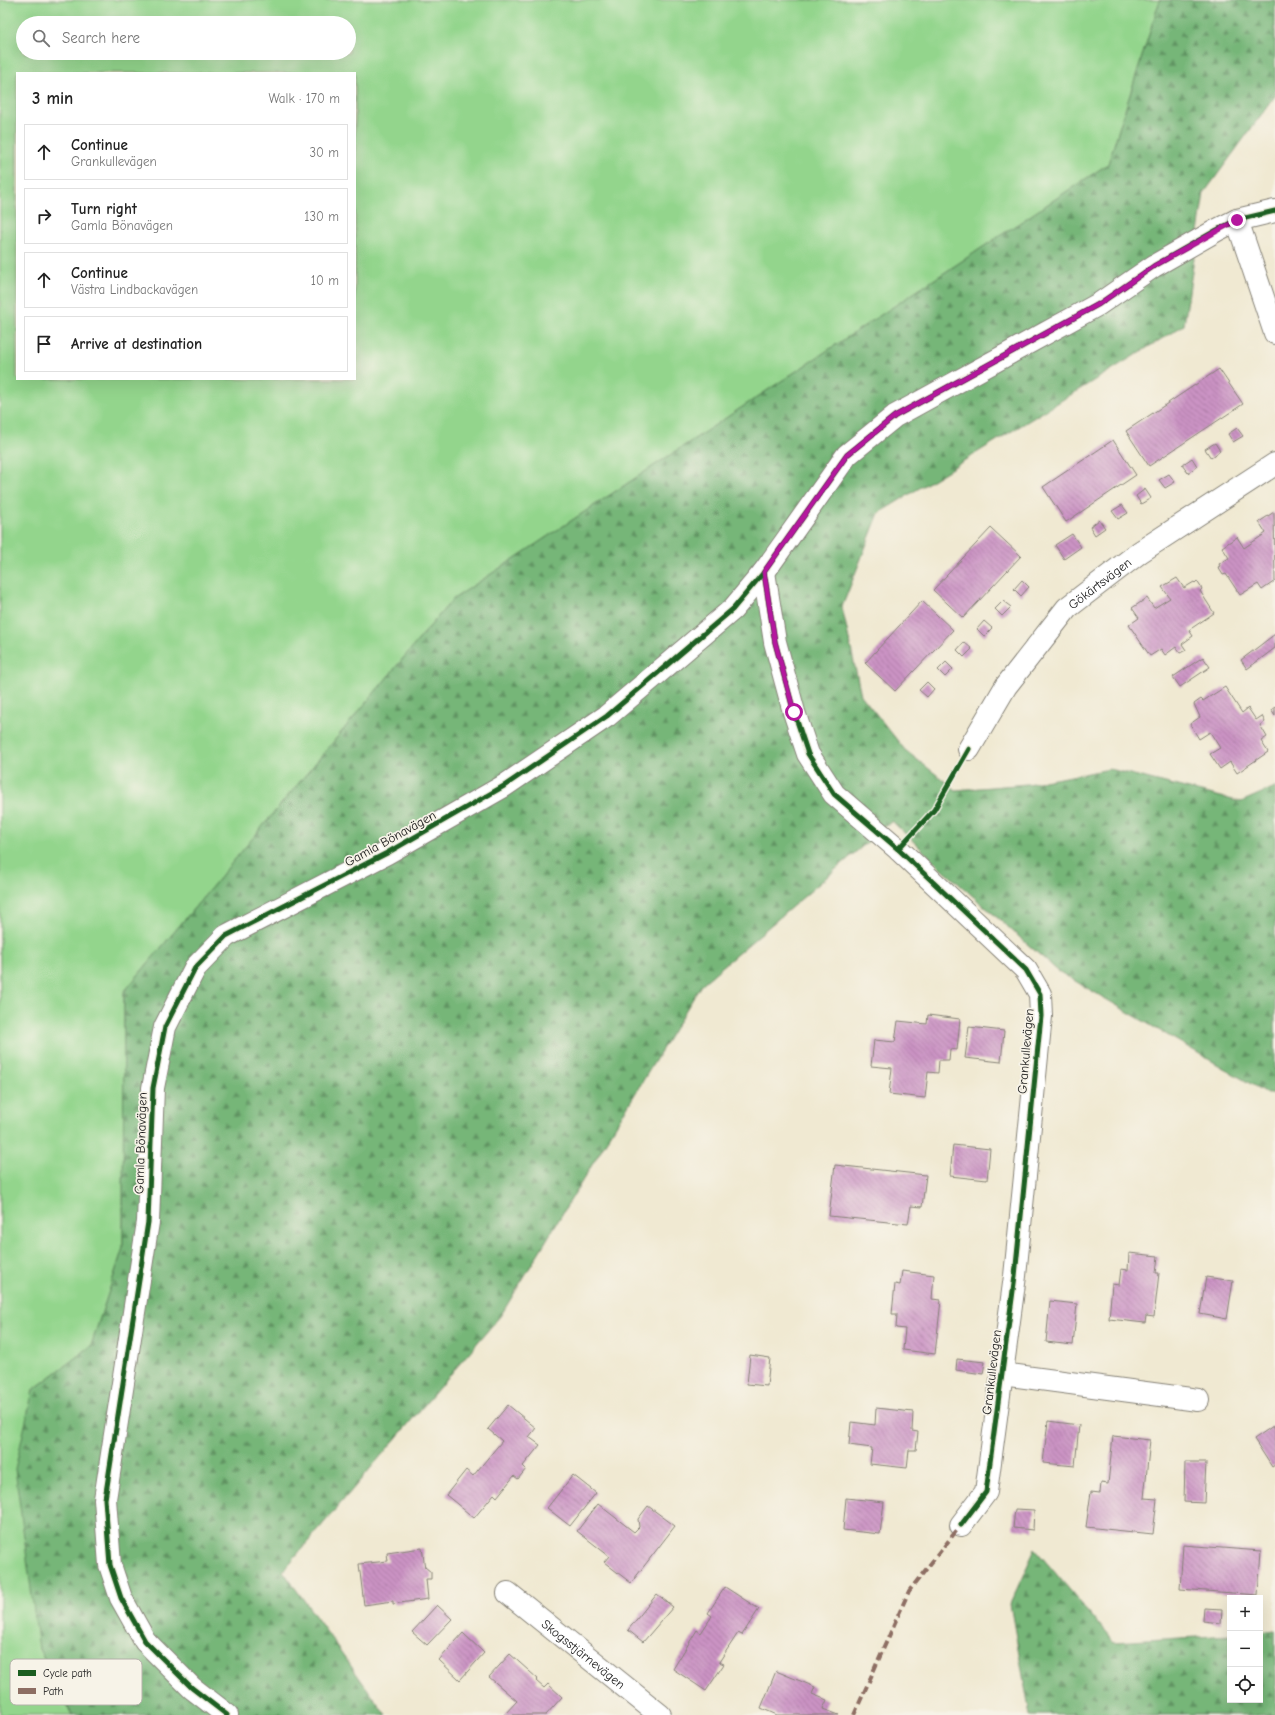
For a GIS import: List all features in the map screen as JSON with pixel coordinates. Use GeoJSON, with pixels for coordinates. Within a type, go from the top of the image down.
{"type":"FeatureCollection","features":[{"type":"Feature","properties":{"kind":"street","name":"Gamla Bönavägen"},"geometry":{"type":"LineString","coordinates":[[227,1715],[192,1688],[145,1641],[121,1598],[110,1565],[105,1499],[148,1222],[153,1088],[165,1027],[194,968],[226,936],[388,853],[517,777],[607,716],[733,609],[764,572],[847,455],[895,416],[1099,304],[1154,266],[1217,230],[1237,220],[1275,211]]}},
{"type":"Feature","properties":{"kind":"street"},"geometry":{"type":"LineString","coordinates":[[1237,220],[1275,333]]}},
{"type":"Feature","properties":{"kind":"street","name":"Gökärtsvägen"},"geometry":{"type":"LineString","coordinates":[[969,749],[1006,686],[1067,608],[1140,552],[1275,464]]}},
{"type":"Feature","properties":{"kind":"street","name":"Grankullevägen"},"geometry":{"type":"LineString","coordinates":[[764,572],[775,642],[794,712],[808,754],[834,794],[898,848],[1026,970],[1040,994],[1041,1016],[1015,1276],[986,1492],[960,1525]]}},
{"type":"Feature","properties":{"kind":"street","name":"Grankullevägen"},"geometry":{"type":"LineString","coordinates":[[1002,1374],[1198,1400]]}},
{"type":"Feature","properties":{"kind":"street","name":"Skogsstjärnevägen"},"geometry":{"type":"LineString","coordinates":[[508,1593],[660,1715]]}},
{"type":"Feature","properties":{"kind":"green space"},"geometry":{"type":"Polygon","coordinates":[[[0,0],[1160,0],[1108,164],[452,600],[124,992],[123,1248],[91,1346],[33,1390],[39,1649],[44,1659],[10,1659],[10,1705],[67,1705],[72,1715],[0,1715],[0,0]]]}},
{"type":"Feature","properties":{"kind":"green space"},"geometry":{"type":"Polygon","coordinates":[[[1160,0],[1275,0],[1275,96],[1204,193],[1184,325],[879,513],[842,607],[861,695],[905,750],[956,790],[1027,784],[1110,769],[1241,802],[1275,787],[1275,1093],[1268,1094],[1058,971],[942,869],[892,821],[701,985],[501,1315],[283,1571],[386,1715],[72,1715],[67,1705],[142,1705],[142,1659],[44,1659],[39,1649],[15,1469],[33,1390],[91,1346],[123,1248],[124,992],[452,600],[1108,164],[1160,0]]]}},
{"type":"Feature","properties":{"kind":"green space"},"geometry":{"type":"Polygon","coordinates":[[[1035,1549],[1114,1642],[1227,1635],[1227,1703],[1263,1703],[1263,1632],[1275,1630],[1275,1715],[1030,1715],[1010,1604],[1035,1549]]]}},
{"type":"Feature","properties":{"kind":"building"},"geometry":{"type":"Polygon","coordinates":[[[1219,369],[1243,404],[1149,466],[1126,431],[1219,369]]]}},
{"type":"Feature","properties":{"kind":"building"},"geometry":{"type":"Polygon","coordinates":[[[1237,428],[1243,436],[1233,442],[1228,434],[1237,428]]]}},
{"type":"Feature","properties":{"kind":"building"},"geometry":{"type":"Polygon","coordinates":[[[1113,440],[1136,475],[1066,522],[1043,487],[1113,440]]]}},
{"type":"Feature","properties":{"kind":"building"},"geometry":{"type":"Polygon","coordinates":[[[1215,443],[1220,451],[1211,458],[1205,449],[1215,443]]]}},
{"type":"Feature","properties":{"kind":"building"},"geometry":{"type":"Polygon","coordinates":[[[1192,458],[1197,466],[1188,473],[1182,465],[1192,458]]]}},
{"type":"Feature","properties":{"kind":"building"},"geometry":{"type":"Polygon","coordinates":[[[1169,474],[1175,482],[1165,488],[1159,480],[1169,474]]]}},
{"type":"Feature","properties":{"kind":"building"},"geometry":{"type":"Polygon","coordinates":[[[1145,489],[1151,498],[1141,504],[1136,496],[1145,489]]]}},
{"type":"Feature","properties":{"kind":"building"},"geometry":{"type":"Polygon","coordinates":[[[1122,505],[1128,513],[1118,519],[1112,511],[1122,505]]]}},
{"type":"Feature","properties":{"kind":"building"},"geometry":{"type":"Polygon","coordinates":[[[1274,512],[1275,581],[1262,590],[1258,584],[1240,595],[1226,574],[1223,575],[1218,567],[1220,566],[1219,564],[1229,558],[1222,547],[1237,537],[1244,548],[1266,533],[1259,522],[1274,512]]]}},
{"type":"Feature","properties":{"kind":"building"},"geometry":{"type":"Polygon","coordinates":[[[1099,520],[1105,528],[1095,535],[1090,527],[1099,520]]]}},
{"type":"Feature","properties":{"kind":"building"},"geometry":{"type":"Polygon","coordinates":[[[991,528],[1021,556],[963,618],[933,590],[991,528]]]}},
{"type":"Feature","properties":{"kind":"building"},"geometry":{"type":"Polygon","coordinates":[[[1072,534],[1081,547],[1064,559],[1055,545],[1072,534]]]}},
{"type":"Feature","properties":{"kind":"building"},"geometry":{"type":"Polygon","coordinates":[[[1177,578],[1184,588],[1197,581],[1202,589],[1200,591],[1214,613],[1189,630],[1193,636],[1182,644],[1186,650],[1180,653],[1176,647],[1165,655],[1161,649],[1150,656],[1129,625],[1139,618],[1132,608],[1147,598],[1154,608],[1170,598],[1162,587],[1177,578]]]}},
{"type":"Feature","properties":{"kind":"building"},"geometry":{"type":"Polygon","coordinates":[[[1022,580],[1029,587],[1021,596],[1014,589],[1022,580]]]}},
{"type":"Feature","properties":{"kind":"building"},"geometry":{"type":"Polygon","coordinates":[[[922,601],[953,630],[895,691],[865,663],[922,601]]]}},
{"type":"Feature","properties":{"kind":"building"},"geometry":{"type":"Polygon","coordinates":[[[1003,601],[1011,607],[1002,616],[995,609],[1003,601]]]}},
{"type":"Feature","properties":{"kind":"building"},"geometry":{"type":"Polygon","coordinates":[[[984,621],[992,628],[984,636],[977,629],[984,621]]]}},
{"type":"Feature","properties":{"kind":"building"},"geometry":{"type":"Polygon","coordinates":[[[1275,634],[1275,648],[1247,669],[1241,660],[1275,634]]]}},
{"type":"Feature","properties":{"kind":"building"},"geometry":{"type":"Polygon","coordinates":[[[964,642],[972,649],[964,657],[957,650],[964,642]]]}},
{"type":"Feature","properties":{"kind":"building"},"geometry":{"type":"Polygon","coordinates":[[[1203,657],[1210,667],[1180,687],[1173,677],[1203,657]]]}},
{"type":"Feature","properties":{"kind":"building"},"geometry":{"type":"Polygon","coordinates":[[[946,662],[953,669],[945,677],[938,670],[946,662]]]}},
{"type":"Feature","properties":{"kind":"building"},"geometry":{"type":"Polygon","coordinates":[[[927,682],[934,689],[927,697],[919,690],[927,682]]]}},
{"type":"Feature","properties":{"kind":"building"},"geometry":{"type":"Polygon","coordinates":[[[1225,687],[1242,713],[1248,708],[1256,720],[1262,716],[1265,722],[1260,725],[1267,737],[1261,741],[1268,752],[1237,773],[1230,762],[1220,769],[1210,754],[1220,748],[1210,732],[1199,739],[1190,724],[1200,717],[1194,704],[1201,699],[1203,701],[1225,687]]]}},
{"type":"Feature","properties":{"kind":"building"},"geometry":{"type":"Polygon","coordinates":[[[1275,707],[1275,716],[1271,710],[1275,707]]]}},
{"type":"Feature","properties":{"kind":"building"},"geometry":{"type":"Polygon","coordinates":[[[928,1015],[960,1019],[957,1050],[950,1049],[949,1060],[939,1060],[938,1073],[928,1072],[925,1098],[889,1094],[892,1068],[871,1066],[874,1040],[895,1042],[898,1021],[927,1024],[928,1015]]]}},
{"type":"Feature","properties":{"kind":"building"},"geometry":{"type":"Polygon","coordinates":[[[969,1027],[1004,1031],[1001,1062],[965,1058],[969,1027]]]}},
{"type":"Feature","properties":{"kind":"building"},"geometry":{"type":"Polygon","coordinates":[[[953,1145],[990,1149],[987,1180],[950,1176],[953,1145]]]}},
{"type":"Feature","properties":{"kind":"building"},"geometry":{"type":"Polygon","coordinates":[[[835,1165],[926,1175],[922,1207],[911,1206],[908,1224],[829,1216],[835,1165]]]}},
{"type":"Feature","properties":{"kind":"building"},"geometry":{"type":"Polygon","coordinates":[[[1129,1253],[1158,1256],[1156,1273],[1159,1273],[1154,1317],[1146,1316],[1145,1323],[1109,1319],[1112,1284],[1119,1285],[1121,1269],[1128,1270],[1129,1253]]]}},
{"type":"Feature","properties":{"kind":"building"},"geometry":{"type":"Polygon","coordinates":[[[902,1271],[934,1275],[932,1299],[941,1300],[935,1354],[903,1350],[905,1329],[896,1328],[897,1314],[892,1314],[895,1284],[900,1285],[902,1271]]]}},
{"type":"Feature","properties":{"kind":"building"},"geometry":{"type":"Polygon","coordinates":[[[1206,1277],[1233,1281],[1227,1319],[1200,1314],[1206,1277]]]}},
{"type":"Feature","properties":{"kind":"building"},"geometry":{"type":"Polygon","coordinates":[[[1050,1301],[1077,1304],[1073,1345],[1046,1342],[1050,1301]]]}},
{"type":"Feature","properties":{"kind":"building"},"geometry":{"type":"Polygon","coordinates":[[[750,1355],[770,1358],[767,1386],[747,1384],[750,1355]]]}},
{"type":"Feature","properties":{"kind":"building"},"geometry":{"type":"Polygon","coordinates":[[[957,1359],[985,1362],[983,1374],[956,1370],[957,1359]]]}},
{"type":"Feature","properties":{"kind":"building"},"geometry":{"type":"Polygon","coordinates":[[[508,1405],[536,1428],[529,1437],[540,1445],[523,1466],[526,1469],[518,1479],[514,1476],[497,1497],[494,1494],[474,1518],[446,1495],[466,1470],[473,1476],[502,1441],[488,1429],[508,1405]]]}},
{"type":"Feature","properties":{"kind":"building"},"geometry":{"type":"Polygon","coordinates":[[[876,1408],[913,1412],[912,1431],[918,1432],[916,1450],[909,1450],[907,1468],[870,1464],[872,1448],[849,1445],[851,1422],[875,1425],[876,1408]]]}},
{"type":"Feature","properties":{"kind":"building"},"geometry":{"type":"Polygon","coordinates":[[[1048,1421],[1079,1425],[1075,1466],[1043,1463],[1048,1421]]]}},
{"type":"Feature","properties":{"kind":"building"},"geometry":{"type":"Polygon","coordinates":[[[1273,1426],[1275,1430],[1275,1465],[1272,1467],[1254,1439],[1273,1426]]]}},
{"type":"Feature","properties":{"kind":"building"},"geometry":{"type":"Polygon","coordinates":[[[1113,1436],[1150,1440],[1144,1498],[1157,1499],[1153,1534],[1086,1527],[1091,1492],[1100,1493],[1101,1483],[1108,1484],[1113,1436]]]}},
{"type":"Feature","properties":{"kind":"building"},"geometry":{"type":"Polygon","coordinates":[[[1185,1462],[1206,1462],[1204,1503],[1184,1502],[1185,1462]]]}},
{"type":"Feature","properties":{"kind":"building"},"geometry":{"type":"Polygon","coordinates":[[[573,1475],[596,1493],[570,1526],[547,1508],[573,1475]]]}},
{"type":"Feature","properties":{"kind":"building"},"geometry":{"type":"Polygon","coordinates":[[[846,1498],[884,1502],[880,1534],[843,1530],[846,1498]]]}},
{"type":"Feature","properties":{"kind":"building"},"geometry":{"type":"Polygon","coordinates":[[[598,1504],[634,1532],[639,1527],[638,1519],[648,1506],[675,1526],[631,1583],[604,1562],[609,1556],[577,1531],[598,1504]]]}},
{"type":"Feature","properties":{"kind":"building"},"geometry":{"type":"Polygon","coordinates":[[[1015,1509],[1034,1510],[1033,1530],[1013,1528],[1015,1509]]]}},
{"type":"Feature","properties":{"kind":"building"},"geometry":{"type":"Polygon","coordinates":[[[1183,1545],[1261,1551],[1258,1595],[1180,1589],[1183,1545]]]}},
{"type":"Feature","properties":{"kind":"building"},"geometry":{"type":"Polygon","coordinates":[[[422,1548],[425,1568],[431,1572],[431,1579],[426,1579],[428,1599],[393,1604],[393,1601],[364,1605],[359,1564],[388,1561],[387,1553],[422,1548]]]}},
{"type":"Feature","properties":{"kind":"building"},"geometry":{"type":"Polygon","coordinates":[[[725,1587],[759,1609],[742,1635],[738,1633],[719,1662],[724,1664],[706,1691],[673,1669],[697,1630],[701,1633],[712,1616],[708,1613],[725,1587]]]}},
{"type":"Feature","properties":{"kind":"building"},"geometry":{"type":"Polygon","coordinates":[[[657,1594],[673,1607],[643,1642],[628,1630],[657,1594]]]}},
{"type":"Feature","properties":{"kind":"building"},"geometry":{"type":"Polygon","coordinates":[[[437,1605],[452,1619],[427,1645],[412,1632],[437,1605]]]}},
{"type":"Feature","properties":{"kind":"building"},"geometry":{"type":"Polygon","coordinates":[[[1204,1608],[1222,1609],[1221,1623],[1203,1621],[1204,1608]]]}},
{"type":"Feature","properties":{"kind":"building"},"geometry":{"type":"Polygon","coordinates":[[[463,1633],[484,1653],[460,1680],[439,1660],[463,1633]]]}},
{"type":"Feature","properties":{"kind":"building"},"geometry":{"type":"Polygon","coordinates":[[[510,1654],[538,1679],[536,1681],[544,1688],[548,1684],[562,1697],[546,1715],[504,1715],[517,1701],[489,1677],[510,1654]]]}},
{"type":"Feature","properties":{"kind":"building"},"geometry":{"type":"Polygon","coordinates":[[[776,1671],[815,1687],[812,1694],[827,1700],[823,1709],[839,1715],[777,1715],[761,1708],[776,1671]]]}},
{"type":"Feature","properties":{"kind":"marked path"},"geometry":{"type":"LineString","coordinates":[[854,1715],[909,1591],[961,1525]]}},
{"type":"Feature","properties":{"kind":"cycle path"},"geometry":{"type":"LineString","coordinates":[[227,1715],[192,1688],[145,1641],[121,1598],[110,1565],[105,1499],[148,1222],[153,1088],[165,1027],[195,968],[226,936],[387,853],[504,786],[607,716],[733,609],[764,572],[847,455],[895,416],[1099,304],[1154,266],[1217,230],[1237,220],[1275,211]]}},
{"type":"Feature","properties":{"kind":"cycle path"},"geometry":{"type":"LineString","coordinates":[[764,572],[775,642],[794,712],[808,754],[834,794],[898,849],[1026,970],[1040,994],[1041,1016],[1015,1276],[986,1492],[961,1525]]}},
{"type":"Feature","properties":{"kind":"cycle path"},"geometry":{"type":"LineString","coordinates":[[898,849],[934,810],[969,749]]}},
{"type":"Feature","properties":{"kind":"route"},"geometry":{"type":"LineString","coordinates":[[794,712],[775,642],[764,572],[847,455],[895,416],[1099,304],[1154,266],[1237,220]]}}]}
